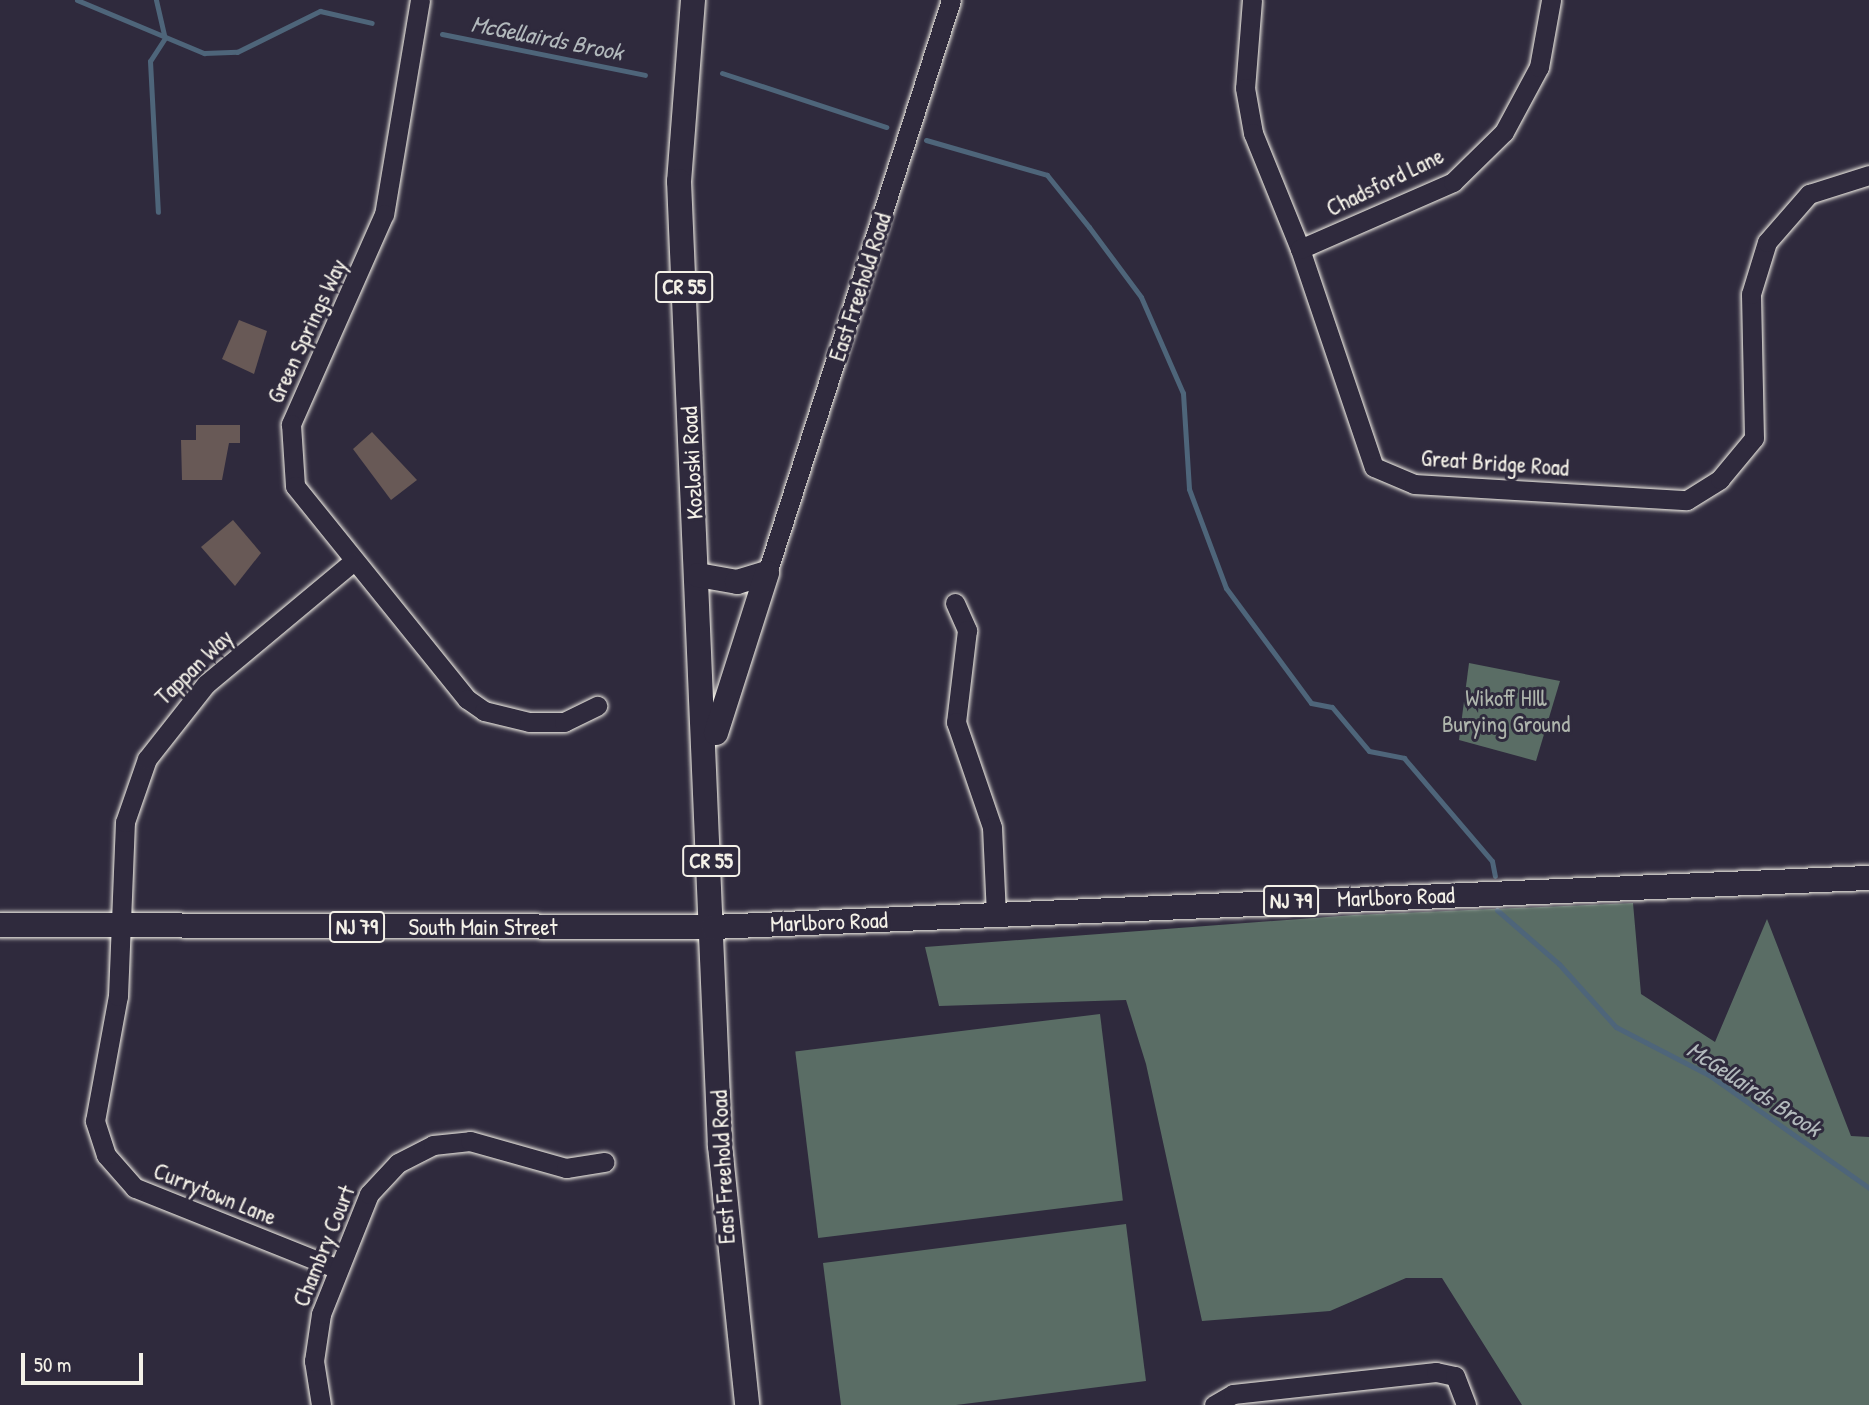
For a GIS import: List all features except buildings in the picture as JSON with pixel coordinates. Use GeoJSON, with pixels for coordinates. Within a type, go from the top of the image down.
{"type":"FeatureCollection","features":[{"type":"Feature","properties":{"kind":"main road","name":"Kozloski Road"},"geometry":{"type":"LineString","coordinates":[[693,0],[679,181],[713,927]]}},
{"type":"Feature","properties":{"kind":"main road"},"geometry":{"type":"LineString","coordinates":[[698,575],[737,582],[767,573]]}},
{"type":"Feature","properties":{"kind":"main road"},"geometry":{"type":"LineString","coordinates":[[708,782],[721,702],[767,573]]}},
{"type":"Feature","properties":{"kind":"main road","name":"Marlboro Road"},"geometry":{"type":"LineString","coordinates":[[713,927],[1869,878]]}},
{"type":"Feature","properties":{"kind":"main road","name":"South Main Street"},"geometry":{"type":"LineString","coordinates":[[0,925],[713,927]]}},
{"type":"Feature","properties":{"kind":"main road","name":"East Freehold Road"},"geometry":{"type":"LineString","coordinates":[[713,927],[726,1230],[747,1405]]}},
{"type":"Feature","properties":{"kind":"street","name":"Green Springs Way"},"geometry":{"type":"LineString","coordinates":[[420,0],[384,214],[291,424],[295,486],[351,563],[452,684],[484,711],[564,722],[597,706]]}},
{"type":"Feature","properties":{"kind":"street","name":"East Freehold Road"},"geometry":{"type":"LineString","coordinates":[[767,573],[951,0]]}},
{"type":"Feature","properties":{"kind":"street","name":"Great Bridge Road"},"geometry":{"type":"LineString","coordinates":[[1252,0],[1245,88],[1253,133],[1300,249],[1374,467],[1414,484],[1687,500],[1720,479],[1754,438],[1751,294],[1767,242],[1809,194],[1869,175]]}},
{"type":"Feature","properties":{"kind":"street","name":"Chadsford Lane"},"geometry":{"type":"LineString","coordinates":[[1300,249],[1453,182],[1504,132],[1539,67],[1551,0]]}},
{"type":"Feature","properties":{"kind":"street","name":"Tappan Way"},"geometry":{"type":"LineString","coordinates":[[120,927],[125,822],[164,731],[206,684],[351,563]]}},
{"type":"Feature","properties":{"kind":"street"},"geometry":{"type":"LineString","coordinates":[[955,603],[967,630],[956,722],[992,827],[996,915]]}},
{"type":"Feature","properties":{"kind":"street","name":"Currytown Lane"},"geometry":{"type":"LineString","coordinates":[[120,927],[113,1036],[96,1097],[106,1155],[135,1188],[153,1197],[338,1269]]}},
{"type":"Feature","properties":{"kind":"street","name":"Chambry Court"},"geometry":{"type":"LineString","coordinates":[[321,1405],[315,1340],[338,1269],[369,1194],[416,1151],[470,1141],[566,1168],[605,1162]]}},
{"type":"Feature","properties":{"kind":"street"},"geometry":{"type":"LineString","coordinates":[[1214,1405],[1233,1394],[1436,1372],[1455,1377],[1466,1405]]}},
{"type":"Feature","properties":{"kind":"green space","name":"Wikoff HIll Burying Ground"},"geometry":{"type":"Polygon","coordinates":[[[1469,663],[1560,681],[1536,761],[1459,740],[1469,663]]]}},
{"type":"Feature","properties":{"kind":"green space"},"geometry":{"type":"Polygon","coordinates":[[[1633,903],[1641,994],[1715,1042],[1767,919],[1851,1136],[1869,1137],[1869,1405],[1522,1405],[1442,1278],[1406,1278],[1330,1311],[1202,1321],[1146,1064],[1126,1000],[939,1006],[925,947],[1354,915],[1633,903]]]}},
{"type":"Feature","properties":{"kind":"green space"},"geometry":{"type":"Polygon","coordinates":[[[1100,1014],[1123,1201],[818,1238],[795,1051],[1100,1014]]]}},
{"type":"Feature","properties":{"kind":"green space"},"geometry":{"type":"Polygon","coordinates":[[[1126,1224],[1146,1381],[956,1405],[841,1405],[823,1263],[1126,1224]]]}},
{"type":"Feature","properties":{"kind":"waterway"},"geometry":{"type":"LineString","coordinates":[[77,0],[204,53],[237,52],[320,11],[372,23]]}},
{"type":"Feature","properties":{"kind":"waterway"},"geometry":{"type":"LineString","coordinates":[[156,0],[165,38],[150,61],[158,212]]}},
{"type":"Feature","properties":{"kind":"waterway","name":"McGellairds Brook"},"geometry":{"type":"LineString","coordinates":[[442,34],[645,75]]}},
{"type":"Feature","properties":{"kind":"waterway","name":"McGellairds Brook"},"geometry":{"type":"LineString","coordinates":[[722,73],[886,127]]}},
{"type":"Feature","properties":{"kind":"waterway","name":"McGellairds Brook"},"geometry":{"type":"LineString","coordinates":[[926,140],[1047,175],[1089,227],[1141,297],[1183,393],[1189,489],[1226,588],[1311,703],[1332,707],[1369,751],[1404,758],[1492,861],[1495,876]]}},
{"type":"Feature","properties":{"kind":"waterway","name":"McGellairds Brook"},"geometry":{"type":"LineString","coordinates":[[1497,910],[1559,964],[1616,1027],[1709,1075],[1869,1188]]}}]}
